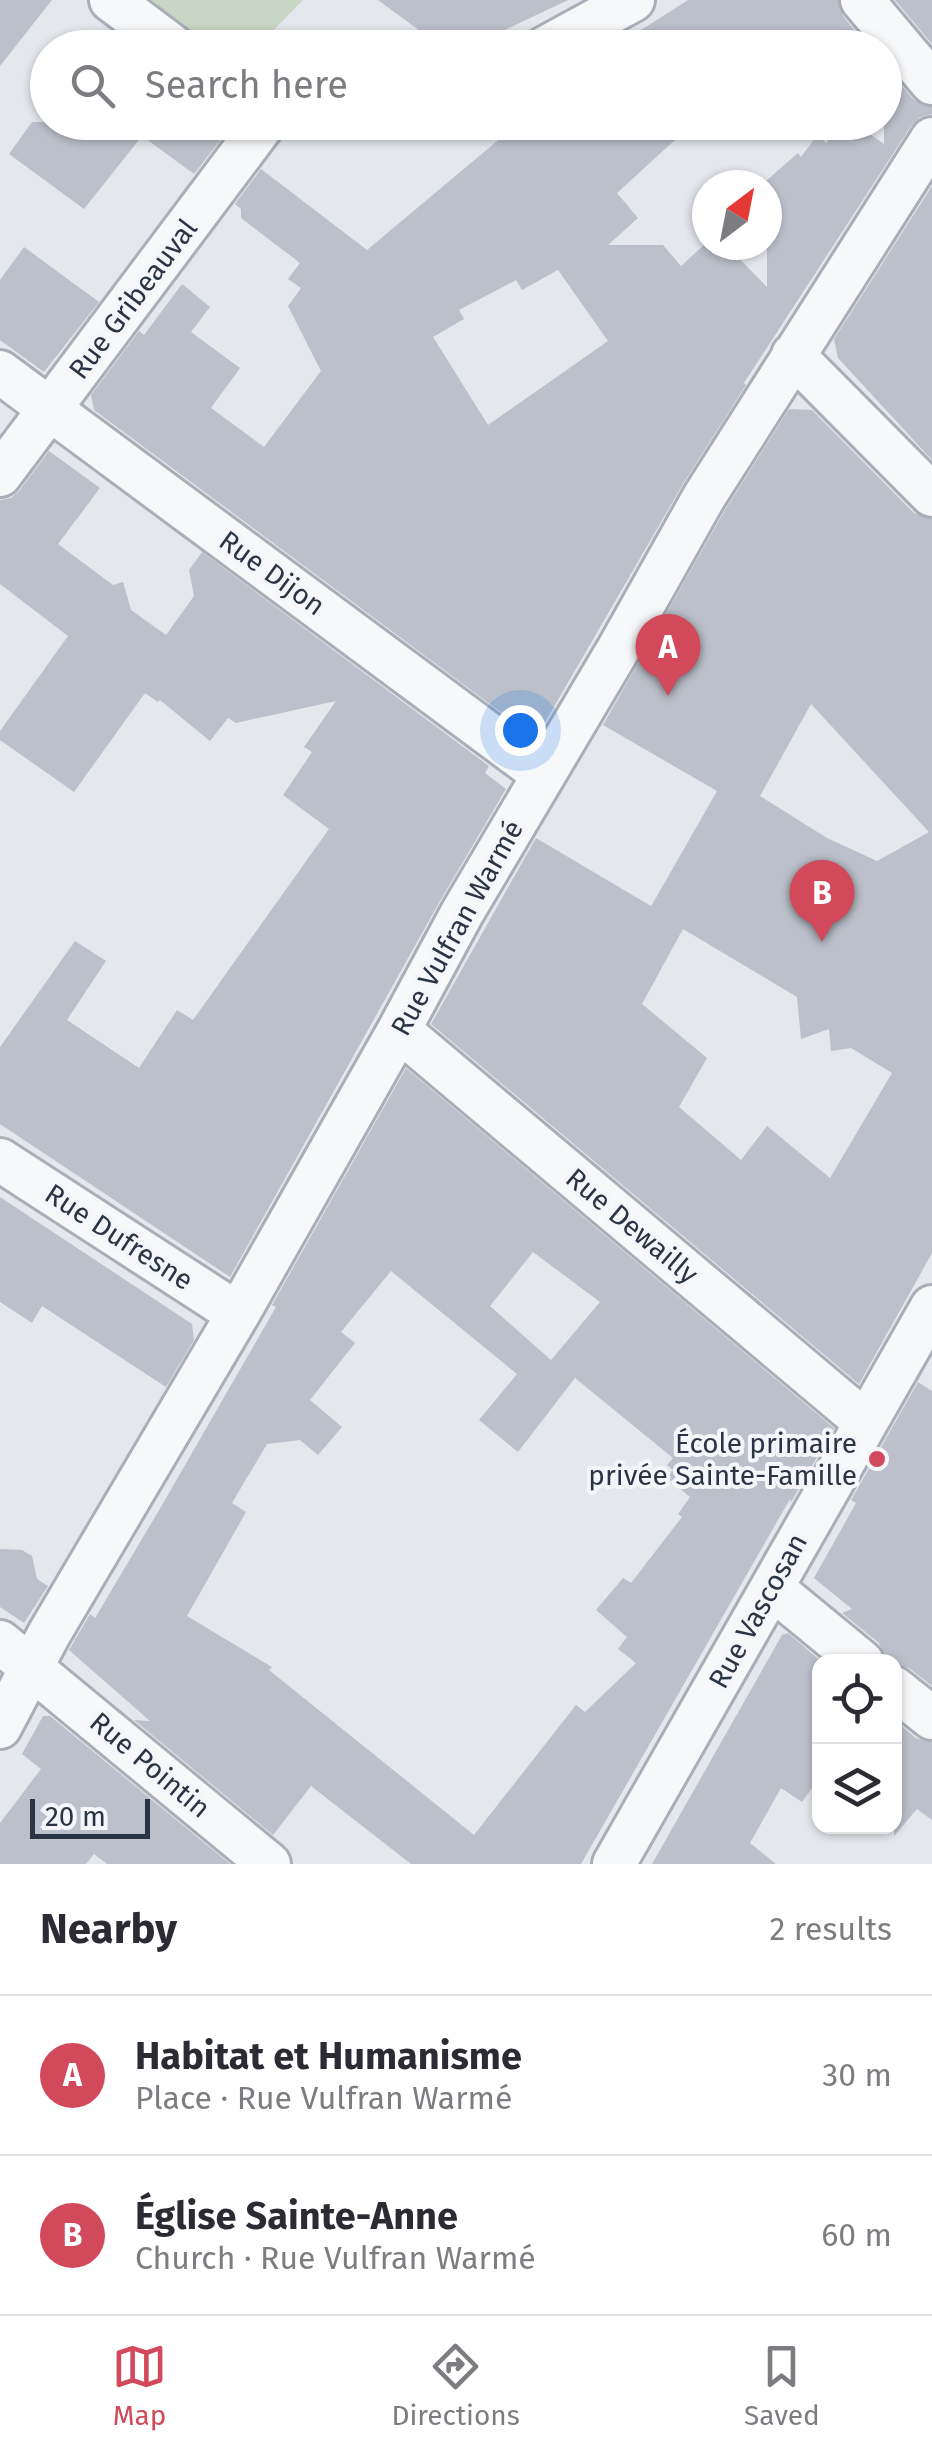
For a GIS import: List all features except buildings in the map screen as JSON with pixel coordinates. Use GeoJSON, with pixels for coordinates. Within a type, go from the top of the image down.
{"type":"FeatureCollection","features":[{"type":"Feature","properties":{"kind":"street"},"geometry":{"type":"LineString","coordinates":[[110,0],[151,30]]}},
{"type":"Feature","properties":{"kind":"street"},"geometry":{"type":"LineString","coordinates":[[578,30],[632,0]]}},
{"type":"Feature","properties":{"kind":"street"},"geometry":{"type":"LineString","coordinates":[[862,0],[887,30]]}},
{"type":"Feature","properties":{"kind":"street"},"geometry":{"type":"LineString","coordinates":[[902,47],[932,83]]}},
{"type":"Feature","properties":{"kind":"street","name":"Rue Vulfran Warmé"},"geometry":{"type":"LineString","coordinates":[[0,1728],[15,1655],[238,1314],[462,913],[704,497],[932,139]]}},
{"type":"Feature","properties":{"kind":"street","name":"Rue Gribeauval"},"geometry":{"type":"LineString","coordinates":[[0,475],[251,140]]}},
{"type":"Feature","properties":{"kind":"street"},"geometry":{"type":"LineString","coordinates":[[792,355],[932,495]]}},
{"type":"Feature","properties":{"kind":"street","name":"Rue Dijon"},"geometry":{"type":"LineString","coordinates":[[0,372],[544,775]]}},
{"type":"Feature","properties":{"kind":"street","name":"Rue Dewailly"},"geometry":{"type":"LineString","coordinates":[[400,1030],[864,1421]]}},
{"type":"Feature","properties":{"kind":"street","name":"Rue Dufresne"},"geometry":{"type":"LineString","coordinates":[[0,1160],[238,1314]]}},
{"type":"Feature","properties":{"kind":"street","name":"Rue Vascosan"},"geometry":{"type":"LineString","coordinates":[[614,1864],[932,1307]]}},
{"type":"Feature","properties":{"kind":"street"},"geometry":{"type":"LineString","coordinates":[[772,1588],[852,1654]]}},
{"type":"Feature","properties":{"kind":"street","name":"Rue Pointin"},"geometry":{"type":"LineString","coordinates":[[15,1655],[269,1864]]}},
{"type":"Feature","properties":{"kind":"street"},"geometry":{"type":"LineString","coordinates":[[902,1694],[932,1718]]}},
{"type":"Feature","properties":{"kind":"green space"},"geometry":{"type":"Polygon","coordinates":[[[151,0],[303,0],[274,30],[189,30],[151,0]]]}},
{"type":"Feature","properties":{"kind":"place","name":"Habitat et Humanisme"},"geometry":{"type":"Point","coordinates":[668,696]}},
{"type":"Feature","properties":{"kind":"place","name":"Église Sainte-Anne"},"geometry":{"type":"Point","coordinates":[822,942]}},
{"type":"Feature","properties":{"kind":"place","name":"École primaire privée Sainte-Famille"},"geometry":{"type":"Point","coordinates":[877,1459]}}]}
